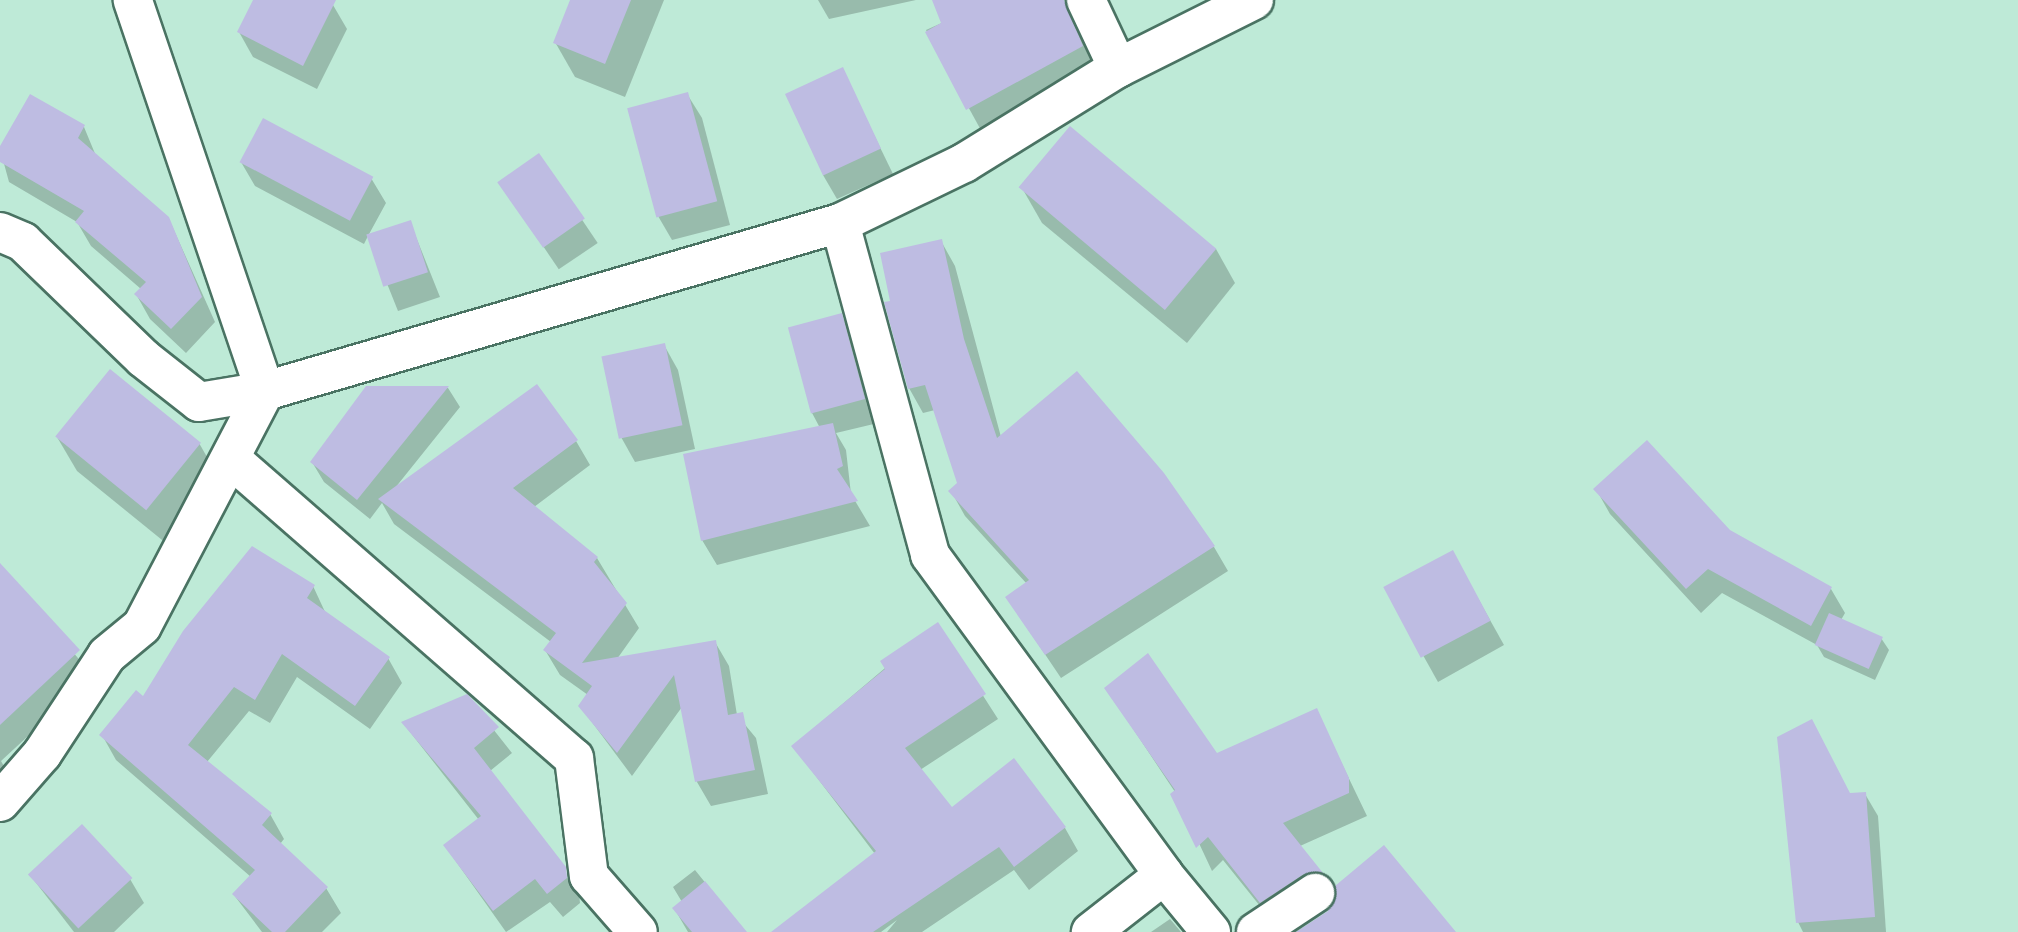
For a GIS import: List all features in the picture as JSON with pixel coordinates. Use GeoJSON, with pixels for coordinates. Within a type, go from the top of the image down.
{"type":"FeatureCollection","features":[{"type":"Feature","properties":{"kind":"street"},"geometry":{"type":"LineString","coordinates":[[0,802],[42,754],[107,655],[142,626],[265,391],[133,0]]}},
{"type":"Feature","properties":{"kind":"street"},"geometry":{"type":"LineString","coordinates":[[1086,0],[1118,68]]}},
{"type":"Feature","properties":{"kind":"street"},"geometry":{"type":"LineString","coordinates":[[0,232],[23,242],[143,358],[200,402],[265,391],[840,223],[964,163],[1118,68],[1254,0]]}},
{"type":"Feature","properties":{"kind":"street"},"geometry":{"type":"LineString","coordinates":[[840,223],[930,555],[1164,875],[1211,932]]}},
{"type":"Feature","properties":{"kind":"street"},"geometry":{"type":"LineString","coordinates":[[231,459],[574,758],[589,876],[638,932]]}},
{"type":"Feature","properties":{"kind":"street"},"geometry":{"type":"LineString","coordinates":[[1091,932],[1164,875]]}},
{"type":"Feature","properties":{"kind":"street"},"geometry":{"type":"LineString","coordinates":[[1256,932],[1315,893]]}},
{"type":"Feature","properties":{"kind":"building"},"geometry":{"type":"Polygon","coordinates":[[[253,0],[336,0],[303,66],[237,32],[253,0]]]}},
{"type":"Feature","properties":{"kind":"building"},"geometry":{"type":"Polygon","coordinates":[[[570,0],[631,0],[605,64],[553,43],[570,0]]]}},
{"type":"Feature","properties":{"kind":"building"},"geometry":{"type":"Polygon","coordinates":[[[932,0],[1064,0],[1083,46],[966,110],[925,32],[941,23],[932,0]]]}},
{"type":"Feature","properties":{"kind":"building"},"geometry":{"type":"Polygon","coordinates":[[[843,67],[881,149],[823,176],[785,94],[843,67]]]}},
{"type":"Feature","properties":{"kind":"building"},"geometry":{"type":"Polygon","coordinates":[[[688,92],[717,201],[656,217],[627,108],[688,92]]]}},
{"type":"Feature","properties":{"kind":"building"},"geometry":{"type":"Polygon","coordinates":[[[30,94],[85,125],[78,138],[169,217],[202,297],[171,329],[134,294],[146,282],[75,222],[84,211],[0,162],[0,146],[30,94]]]}},
{"type":"Feature","properties":{"kind":"building"},"geometry":{"type":"Polygon","coordinates":[[[263,118],[373,177],[350,221],[240,162],[263,118]]]}},
{"type":"Feature","properties":{"kind":"building"},"geometry":{"type":"Polygon","coordinates":[[[1070,126],[1216,249],[1165,310],[1019,187],[1070,126]]]}},
{"type":"Feature","properties":{"kind":"building"},"geometry":{"type":"Polygon","coordinates":[[[539,153],[585,219],[543,248],[497,182],[539,153]]]}},
{"type":"Feature","properties":{"kind":"building"},"geometry":{"type":"Polygon","coordinates":[[[411,220],[428,272],[383,287],[366,235],[411,220]]]}},
{"type":"Feature","properties":{"kind":"building"},"geometry":{"type":"Polygon","coordinates":[[[942,239],[964,339],[997,438],[1077,371],[1164,473],[1215,546],[1045,655],[1005,597],[1029,580],[948,491],[957,483],[925,385],[908,389],[884,302],[890,301],[880,253],[942,239]]]}},
{"type":"Feature","properties":{"kind":"building"},"geometry":{"type":"Polygon","coordinates":[[[842,313],[865,399],[811,413],[788,327],[842,313]]]}},
{"type":"Feature","properties":{"kind":"building"},"geometry":{"type":"Polygon","coordinates":[[[665,343],[682,425],[619,439],[601,357],[665,343]]]}},
{"type":"Feature","properties":{"kind":"building"},"geometry":{"type":"Polygon","coordinates":[[[110,369],[201,443],[146,510],[55,437],[110,369]]]}},
{"type":"Feature","properties":{"kind":"building"},"geometry":{"type":"Polygon","coordinates":[[[537,384],[578,440],[513,488],[598,557],[594,562],[627,603],[582,663],[716,640],[728,715],[743,712],[755,770],[695,782],[674,675],[617,753],[578,706],[592,686],[543,650],[556,633],[378,499],[537,384]]]}},
{"type":"Feature","properties":{"kind":"building"},"geometry":{"type":"Polygon","coordinates":[[[366,386],[449,386],[357,500],[310,462],[366,386]]]}},
{"type":"Feature","properties":{"kind":"building"},"geometry":{"type":"Polygon","coordinates":[[[833,423],[843,466],[837,469],[858,501],[701,541],[683,454],[833,423]]]}},
{"type":"Feature","properties":{"kind":"building"},"geometry":{"type":"Polygon","coordinates":[[[1647,440],[1730,530],[1832,587],[1811,626],[1708,569],[1686,589],[1593,489],[1647,440]]]}},
{"type":"Feature","properties":{"kind":"building"},"geometry":{"type":"Polygon","coordinates":[[[252,546],[315,585],[307,598],[390,657],[355,706],[282,654],[255,700],[234,687],[188,745],[272,813],[262,825],[328,887],[285,932],[272,932],[232,894],[255,870],[99,735],[136,690],[143,696],[183,631],[252,546]]]}},
{"type":"Feature","properties":{"kind":"building"},"geometry":{"type":"Polygon","coordinates":[[[1453,550],[1491,621],[1421,658],[1383,587],[1453,550]]]}},
{"type":"Feature","properties":{"kind":"building"},"geometry":{"type":"Polygon","coordinates":[[[0,563],[80,650],[0,725],[0,563]]]}},
{"type":"Feature","properties":{"kind":"building"},"geometry":{"type":"Polygon","coordinates":[[[1829,613],[1883,637],[1869,669],[1815,645],[1829,613]]]}},
{"type":"Feature","properties":{"kind":"building"},"geometry":{"type":"Polygon","coordinates":[[[938,622],[986,694],[905,748],[952,807],[1014,758],[1066,827],[1014,867],[999,847],[873,932],[771,932],[876,851],[791,746],[885,669],[880,661],[938,622]]]}},
{"type":"Feature","properties":{"kind":"building"},"geometry":{"type":"Polygon","coordinates":[[[1148,653],[1217,753],[1317,708],[1349,778],[1349,793],[1283,823],[1323,873],[1304,874],[1260,903],[1208,837],[1196,848],[1170,794],[1175,790],[1104,688],[1148,653]]]}},
{"type":"Feature","properties":{"kind":"building"},"geometry":{"type":"Polygon","coordinates":[[[467,694],[499,727],[474,748],[566,867],[567,878],[547,894],[535,879],[493,911],[443,845],[481,816],[401,722],[467,694]]]}},
{"type":"Feature","properties":{"kind":"building"},"geometry":{"type":"Polygon","coordinates":[[[1812,719],[1850,793],[1866,792],[1875,917],[1796,923],[1777,737],[1812,719]]]}},
{"type":"Feature","properties":{"kind":"building"},"geometry":{"type":"Polygon","coordinates":[[[82,824],[132,878],[78,929],[28,874],[82,824]]]}},
{"type":"Feature","properties":{"kind":"building"},"geometry":{"type":"Polygon","coordinates":[[[1384,845],[1456,932],[1296,932],[1328,911],[1335,886],[1384,845]]]}},
{"type":"Feature","properties":{"kind":"building"},"geometry":{"type":"Polygon","coordinates":[[[705,881],[747,932],[692,932],[672,908],[705,881]]]}}]}
